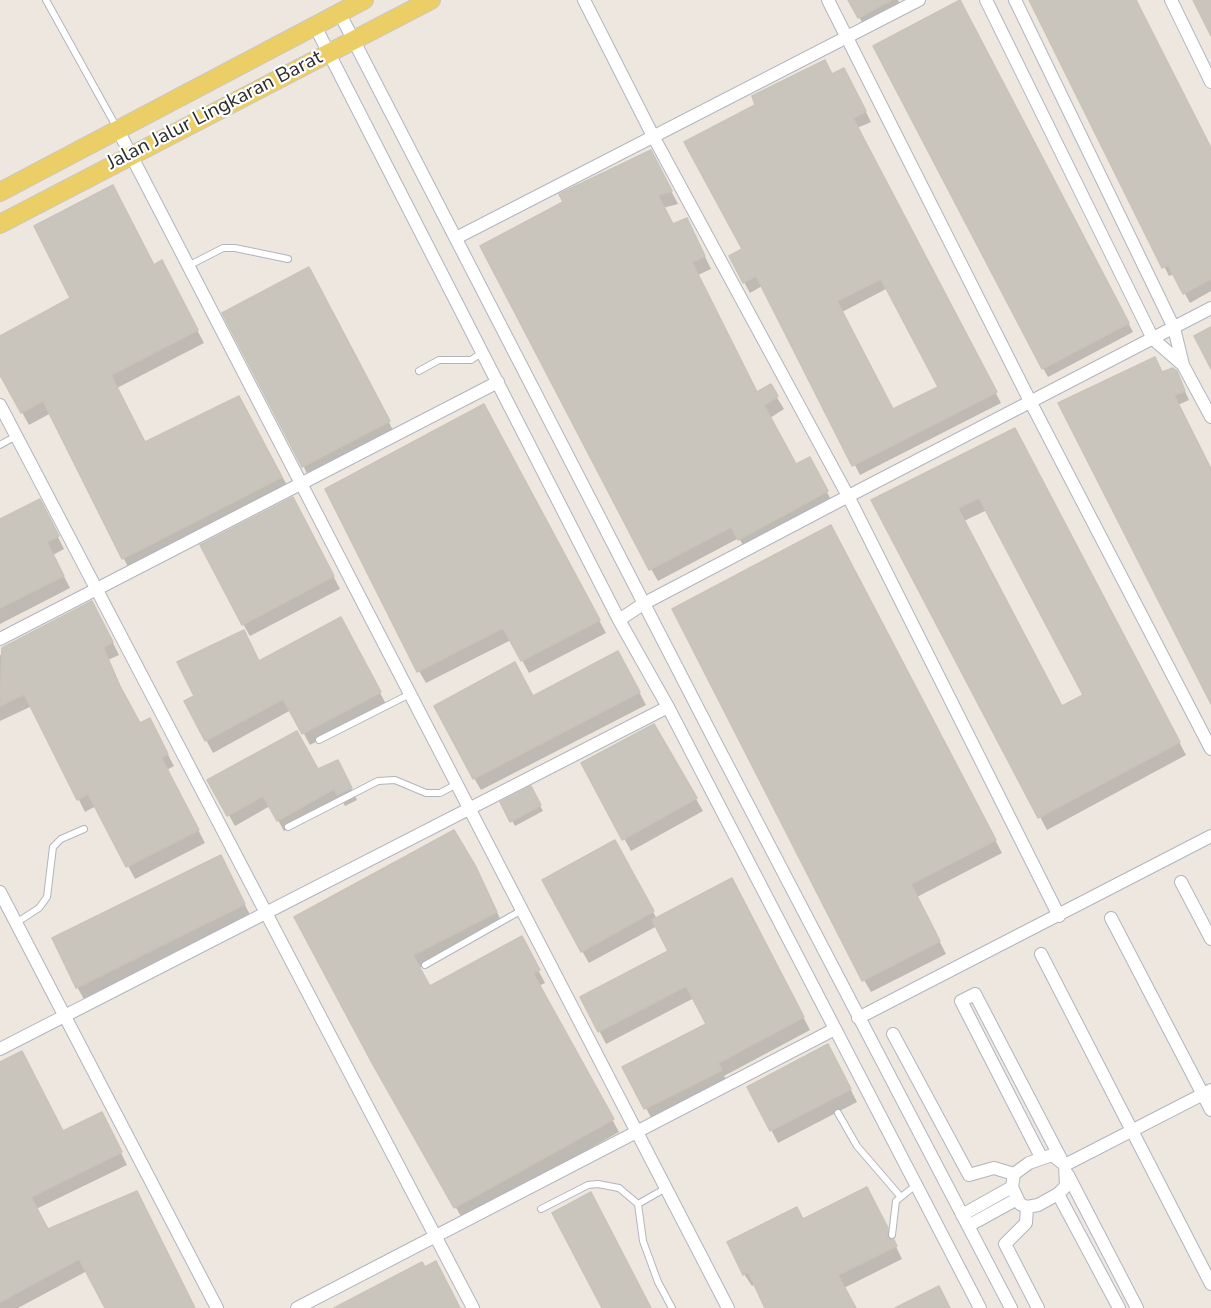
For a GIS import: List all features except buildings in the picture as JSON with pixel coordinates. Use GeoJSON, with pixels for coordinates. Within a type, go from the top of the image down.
{"type":"FeatureCollection","features":[{"type":"Feature","properties":{"kind":"main road","name":"Jalan Jalur Lingkaran Barat"},"geometry":{"type":"LineString","coordinates":[[0,192],[315,26],[339,11],[364,0]]}},
{"type":"Feature","properties":{"kind":"main road","name":"Jalan Jalur Lingkaran Barat"},"geometry":{"type":"LineString","coordinates":[[0,224],[431,0]]}},
{"type":"Feature","properties":{"kind":"street"},"geometry":{"type":"LineString","coordinates":[[584,0],[653,136],[848,496],[1059,915]]}},
{"type":"Feature","properties":{"kind":"street"},"geometry":{"type":"LineString","coordinates":[[828,0],[1031,403],[1211,750]]}},
{"type":"Feature","properties":{"kind":"street"},"geometry":{"type":"LineString","coordinates":[[456,238],[919,0]]}},
{"type":"Feature","properties":{"kind":"street"},"geometry":{"type":"LineString","coordinates":[[986,0],[1153,339],[1183,366]]}},
{"type":"Feature","properties":{"kind":"street"},"geometry":{"type":"LineString","coordinates":[[1015,0],[1174,328],[1183,366],[1211,417]]}},
{"type":"Feature","properties":{"kind":"street"},"geometry":{"type":"LineString","coordinates":[[1170,0],[1211,82]]}},
{"type":"Feature","properties":{"kind":"street"},"geometry":{"type":"LineString","coordinates":[[339,11],[352,41],[858,1018],[1011,1308]]}},
{"type":"Feature","properties":{"kind":"street"},"geometry":{"type":"LineString","coordinates":[[315,26],[619,620],[668,707],[980,1308]]}},
{"type":"Feature","properties":{"kind":"street"},"geometry":{"type":"LineString","coordinates":[[118,130],[299,484],[458,784],[728,1308]]}},
{"type":"Feature","properties":{"kind":"street"},"geometry":{"type":"LineString","coordinates":[[619,620],[644,604],[848,496],[1211,308]]}},
{"type":"Feature","properties":{"kind":"street"},"geometry":{"type":"LineString","coordinates":[[0,639],[498,382]]}},
{"type":"Feature","properties":{"kind":"street"},"geometry":{"type":"LineString","coordinates":[[0,405],[473,1308]]}},
{"type":"Feature","properties":{"kind":"street"},"geometry":{"type":"LineString","coordinates":[[0,1049],[668,707]]}},
{"type":"Feature","properties":{"kind":"street"},"geometry":{"type":"LineString","coordinates":[[858,1018],[1211,836]]}},
{"type":"Feature","properties":{"kind":"street"},"geometry":{"type":"LineString","coordinates":[[1182,882],[1211,939]]}},
{"type":"Feature","properties":{"kind":"street"},"geometry":{"type":"LineString","coordinates":[[0,892],[217,1308]]}},
{"type":"Feature","properties":{"kind":"street"},"geometry":{"type":"LineString","coordinates":[[1111,918],[1207,1092],[1211,1110]]}},
{"type":"Feature","properties":{"kind":"street"},"geometry":{"type":"LineString","coordinates":[[1041,954],[1211,1284]]}},
{"type":"Feature","properties":{"kind":"street"},"geometry":{"type":"LineString","coordinates":[[1041,1157],[961,1001],[975,994],[1137,1308]]}},
{"type":"Feature","properties":{"kind":"street"},"geometry":{"type":"LineString","coordinates":[[297,1308],[835,1029]]}},
{"type":"Feature","properties":{"kind":"street"},"geometry":{"type":"LineString","coordinates":[[893,1034],[969,1175],[994,1168],[1014,1174],[1041,1157],[1052,1155],[1065,1166],[1066,1186],[1058,1194],[1038,1205],[1022,1203],[968,1226]]}},
{"type":"Feature","properties":{"kind":"street"},"geometry":{"type":"LineString","coordinates":[[1065,1166],[1207,1092]]}},
{"type":"Feature","properties":{"kind":"street"},"geometry":{"type":"LineString","coordinates":[[1014,1174],[1012,1187],[1022,1203],[1026,1223],[1005,1244],[1038,1308]]}},
{"type":"Feature","properties":{"kind":"street"},"geometry":{"type":"LineString","coordinates":[[962,1215],[1012,1187]]}},
{"type":"Feature","properties":{"kind":"street"},"geometry":{"type":"LineString","coordinates":[[1058,1194],[1119,1308]]}},
{"type":"Feature","properties":{"kind":"lane"},"geometry":{"type":"LineString","coordinates":[[46,0],[118,130]]}},
{"type":"Feature","properties":{"kind":"lane"},"geometry":{"type":"LineString","coordinates":[[188,266],[223,248],[235,248],[288,259]]}},
{"type":"Feature","properties":{"kind":"lane"},"geometry":{"type":"LineString","coordinates":[[419,371],[439,360],[471,360],[483,352]]}},
{"type":"Feature","properties":{"kind":"lane"},"geometry":{"type":"LineString","coordinates":[[0,445],[17,436]]}},
{"type":"Feature","properties":{"kind":"lane"},"geometry":{"type":"LineString","coordinates":[[320,740],[410,694]]}},
{"type":"Feature","properties":{"kind":"lane"},"geometry":{"type":"LineString","coordinates":[[288,827],[378,782],[395,780],[426,793],[440,793],[458,784]]}},
{"type":"Feature","properties":{"kind":"lane"},"geometry":{"type":"LineString","coordinates":[[16,923],[39,909],[47,897],[53,848],[61,839],[84,829]]}},
{"type":"Feature","properties":{"kind":"lane"},"geometry":{"type":"LineString","coordinates":[[425,965],[522,910]]}},
{"type":"Feature","properties":{"kind":"lane"},"geometry":{"type":"LineString","coordinates":[[838,1113],[857,1146],[900,1196]]}},
{"type":"Feature","properties":{"kind":"lane"},"geometry":{"type":"LineString","coordinates":[[541,1209],[588,1185],[598,1184],[619,1188],[638,1204],[643,1241],[658,1282],[672,1308]]}},
{"type":"Feature","properties":{"kind":"lane"},"geometry":{"type":"LineString","coordinates":[[892,1235],[893,1210],[900,1196],[916,1185]]}},
{"type":"Feature","properties":{"kind":"lane"},"geometry":{"type":"LineString","coordinates":[[638,1204],[667,1188]]}}]}
